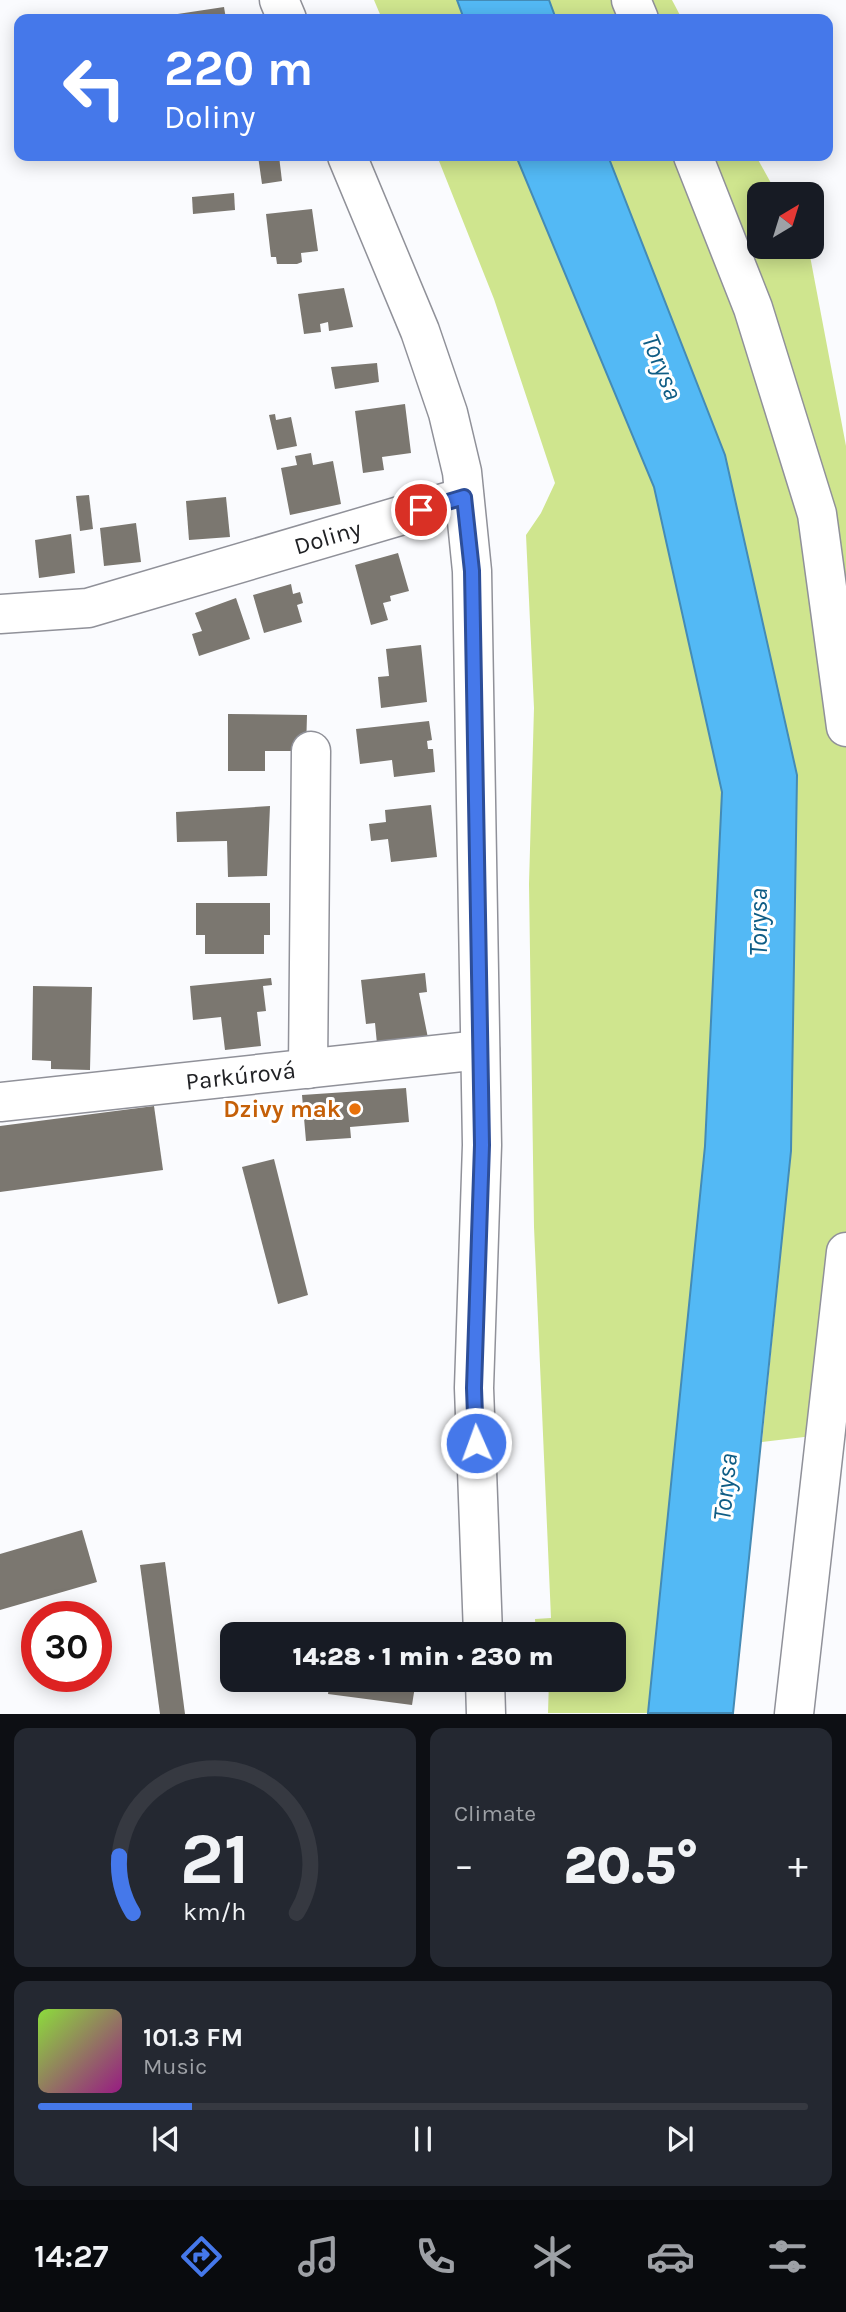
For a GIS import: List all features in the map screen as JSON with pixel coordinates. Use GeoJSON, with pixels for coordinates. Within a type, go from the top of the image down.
{"type":"FeatureCollection","features":[{"type":"Feature","properties":{"kind":"street"},"geometry":{"type":"LineString","coordinates":[[349,161],[434,369],[451,425],[464,497],[472,571],[482,1145],[474,1388],[483,1622]]}},
{"type":"Feature","properties":{"kind":"street"},"geometry":{"type":"LineString","coordinates":[[695,161],[753,308],[817,514],[846,727]]}},
{"type":"Feature","properties":{"kind":"street","name":"Doliny"},"geometry":{"type":"LineString","coordinates":[[0,614],[88,608],[464,497]]}},
{"type":"Feature","properties":{"kind":"street"},"geometry":{"type":"LineString","coordinates":[[308,1069],[311,751]]}},
{"type":"Feature","properties":{"kind":"street","name":"Parkúrová"},"geometry":{"type":"LineString","coordinates":[[0,1102],[480,1050]]}},
{"type":"Feature","properties":{"kind":"street"},"geometry":{"type":"LineString","coordinates":[[794,1713],[846,1252]]}},
{"type":"Feature","properties":{"kind":"street"},"geometry":{"type":"LineString","coordinates":[[485,1692],[486,1713]]}},
{"type":"Feature","properties":{"kind":"green space"},"geometry":{"type":"Polygon","coordinates":[[[374,0],[457,0],[462,14],[380,14],[374,0]]]}},
{"type":"Feature","properties":{"kind":"green space"},"geometry":{"type":"Polygon","coordinates":[[[549,0],[672,0],[679,14],[554,14],[549,0]]]}},
{"type":"Feature","properties":{"kind":"green space"},"geometry":{"type":"Polygon","coordinates":[[[439,161],[518,161],[654,487],[722,792],[705,1146],[648,1713],[548,1713],[549,1692],[626,1692],[626,1622],[535,1622],[535,1619],[551,1618],[534,1227],[529,884],[534,708],[526,535],[541,513],[555,483],[494,299],[439,161]]]}},
{"type":"Feature","properties":{"kind":"green space"},"geometry":{"type":"Polygon","coordinates":[[[610,161],[759,161],[770,182],[747,182],[747,259],[811,259],[846,446],[846,1432],[762,1442],[791,1151],[725,455],[610,161]]]}},
{"type":"Feature","properties":{"kind":"water"},"geometry":{"type":"Polygon","coordinates":[[[457,0],[549,0],[554,14],[462,14],[457,0]]]}},
{"type":"Feature","properties":{"kind":"water","name":"Torysa"},"geometry":{"type":"Polygon","coordinates":[[[518,161],[610,161],[725,455],[797,775],[791,1151],[733,1713],[648,1713],[705,1146],[722,792],[654,487],[518,161]]]}},
{"type":"Feature","properties":{"kind":"building"},"geometry":{"type":"Polygon","coordinates":[[[224,7],[225,14],[178,14],[224,7]]]}},
{"type":"Feature","properties":{"kind":"building"},"geometry":{"type":"Polygon","coordinates":[[[259,161],[280,161],[282,181],[262,184],[259,161]]]}},
{"type":"Feature","properties":{"kind":"building"},"geometry":{"type":"Polygon","coordinates":[[[234,193],[235,210],[193,214],[192,197],[234,193]]]}},
{"type":"Feature","properties":{"kind":"building"},"geometry":{"type":"Polygon","coordinates":[[[312,209],[318,251],[301,253],[302,262],[297,264],[277,264],[276,257],[271,257],[266,214],[312,209]]]}},
{"type":"Feature","properties":{"kind":"building"},"geometry":{"type":"Polygon","coordinates":[[[344,288],[353,327],[329,331],[328,322],[320,324],[321,332],[304,334],[298,294],[344,288]]]}},
{"type":"Feature","properties":{"kind":"building"},"geometry":{"type":"Polygon","coordinates":[[[377,363],[379,382],[335,389],[331,367],[377,363]]]}},
{"type":"Feature","properties":{"kind":"building"},"geometry":{"type":"Polygon","coordinates":[[[405,404],[411,453],[382,457],[384,470],[363,473],[355,411],[405,404]]]}},
{"type":"Feature","properties":{"kind":"building"},"geometry":{"type":"Polygon","coordinates":[[[275,414],[276,420],[291,417],[297,446],[277,450],[269,415],[275,414]]]}},
{"type":"Feature","properties":{"kind":"building"},"geometry":{"type":"Polygon","coordinates":[[[311,453],[313,465],[333,461],[341,504],[290,515],[281,468],[297,465],[295,456],[311,453]]]}},
{"type":"Feature","properties":{"kind":"building"},"geometry":{"type":"Polygon","coordinates":[[[89,495],[93,529],[80,531],[76,496],[89,495]]]}},
{"type":"Feature","properties":{"kind":"building"},"geometry":{"type":"Polygon","coordinates":[[[226,497],[230,537],[189,540],[186,501],[226,497]]]}},
{"type":"Feature","properties":{"kind":"building"},"geometry":{"type":"Polygon","coordinates":[[[136,523],[141,562],[104,566],[100,528],[136,523]]]}},
{"type":"Feature","properties":{"kind":"building"},"geometry":{"type":"Polygon","coordinates":[[[71,534],[75,573],[39,578],[35,540],[71,534]]]}},
{"type":"Feature","properties":{"kind":"building"},"geometry":{"type":"Polygon","coordinates":[[[398,553],[409,591],[390,596],[391,601],[383,603],[388,620],[371,625],[355,565],[398,553]]]}},
{"type":"Feature","properties":{"kind":"building"},"geometry":{"type":"Polygon","coordinates":[[[291,584],[293,594],[300,592],[303,603],[297,605],[302,622],[264,633],[253,595],[291,584]]]}},
{"type":"Feature","properties":{"kind":"building"},"geometry":{"type":"Polygon","coordinates":[[[236,598],[250,639],[199,656],[192,634],[202,631],[195,613],[236,598]]]}},
{"type":"Feature","properties":{"kind":"building"},"geometry":{"type":"Polygon","coordinates":[[[421,645],[427,702],[381,708],[378,677],[389,676],[386,649],[421,645]]]}},
{"type":"Feature","properties":{"kind":"building"},"geometry":{"type":"Polygon","coordinates":[[[228,714],[307,715],[306,751],[265,751],[265,771],[228,771],[228,714]]]}},
{"type":"Feature","properties":{"kind":"building"},"geometry":{"type":"Polygon","coordinates":[[[429,721],[432,740],[427,741],[428,749],[433,749],[435,772],[394,777],[392,760],[360,764],[356,729],[429,721]]]}},
{"type":"Feature","properties":{"kind":"building"},"geometry":{"type":"Polygon","coordinates":[[[431,805],[437,857],[391,862],[388,839],[371,841],[369,824],[386,822],[385,810],[431,805]]]}},
{"type":"Feature","properties":{"kind":"building"},"geometry":{"type":"Polygon","coordinates":[[[270,806],[267,876],[228,877],[227,841],[177,842],[176,812],[270,806]]]}},
{"type":"Feature","properties":{"kind":"building"},"geometry":{"type":"Polygon","coordinates":[[[196,903],[270,903],[270,935],[264,935],[264,954],[205,954],[205,935],[196,935],[196,903]]]}},
{"type":"Feature","properties":{"kind":"building"},"geometry":{"type":"Polygon","coordinates":[[[425,973],[427,992],[419,993],[428,1038],[377,1044],[375,1023],[366,1024],[361,980],[425,973]]]}},
{"type":"Feature","properties":{"kind":"building"},"geometry":{"type":"Polygon","coordinates":[[[271,978],[272,985],[263,986],[266,1011],[257,1012],[261,1046],[225,1050],[221,1017],[193,1020],[190,986],[271,978]]]}},
{"type":"Feature","properties":{"kind":"building"},"geometry":{"type":"Polygon","coordinates":[[[33,986],[92,987],[90,1070],[51,1069],[51,1061],[32,1060],[33,986]]]}},
{"type":"Feature","properties":{"kind":"building","name":"Dzivy mak"},"geometry":{"type":"Polygon","coordinates":[[[406,1088],[409,1122],[350,1127],[351,1138],[306,1141],[302,1095],[406,1088]]]}},
{"type":"Feature","properties":{"kind":"building"},"geometry":{"type":"Polygon","coordinates":[[[154,1106],[163,1170],[0,1192],[0,1126],[154,1106]]]}},
{"type":"Feature","properties":{"kind":"building"},"geometry":{"type":"Polygon","coordinates":[[[274,1159],[308,1295],[278,1304],[242,1167],[274,1159]]]}},
{"type":"Feature","properties":{"kind":"building"},"geometry":{"type":"Polygon","coordinates":[[[82,1530],[97,1582],[31,1601],[21,1601],[21,1604],[0,1610],[0,1554],[82,1530]]]}},
{"type":"Feature","properties":{"kind":"building"},"geometry":{"type":"Polygon","coordinates":[[[165,1562],[185,1714],[160,1714],[140,1565],[165,1562]]]}},
{"type":"Feature","properties":{"kind":"building"},"geometry":{"type":"Polygon","coordinates":[[[328,1692],[414,1692],[412,1705],[328,1692]]]}},
{"type":"Feature","properties":{"kind":"place","name":"Dzivy mak"},"geometry":{"type":"Point","coordinates":[355,1109]}},
{"type":"Feature","properties":{"kind":"route"},"geometry":{"type":"LineString","coordinates":[[421,510],[464,497],[472,571],[482,1145],[474,1388],[476,1443]]}}]}
